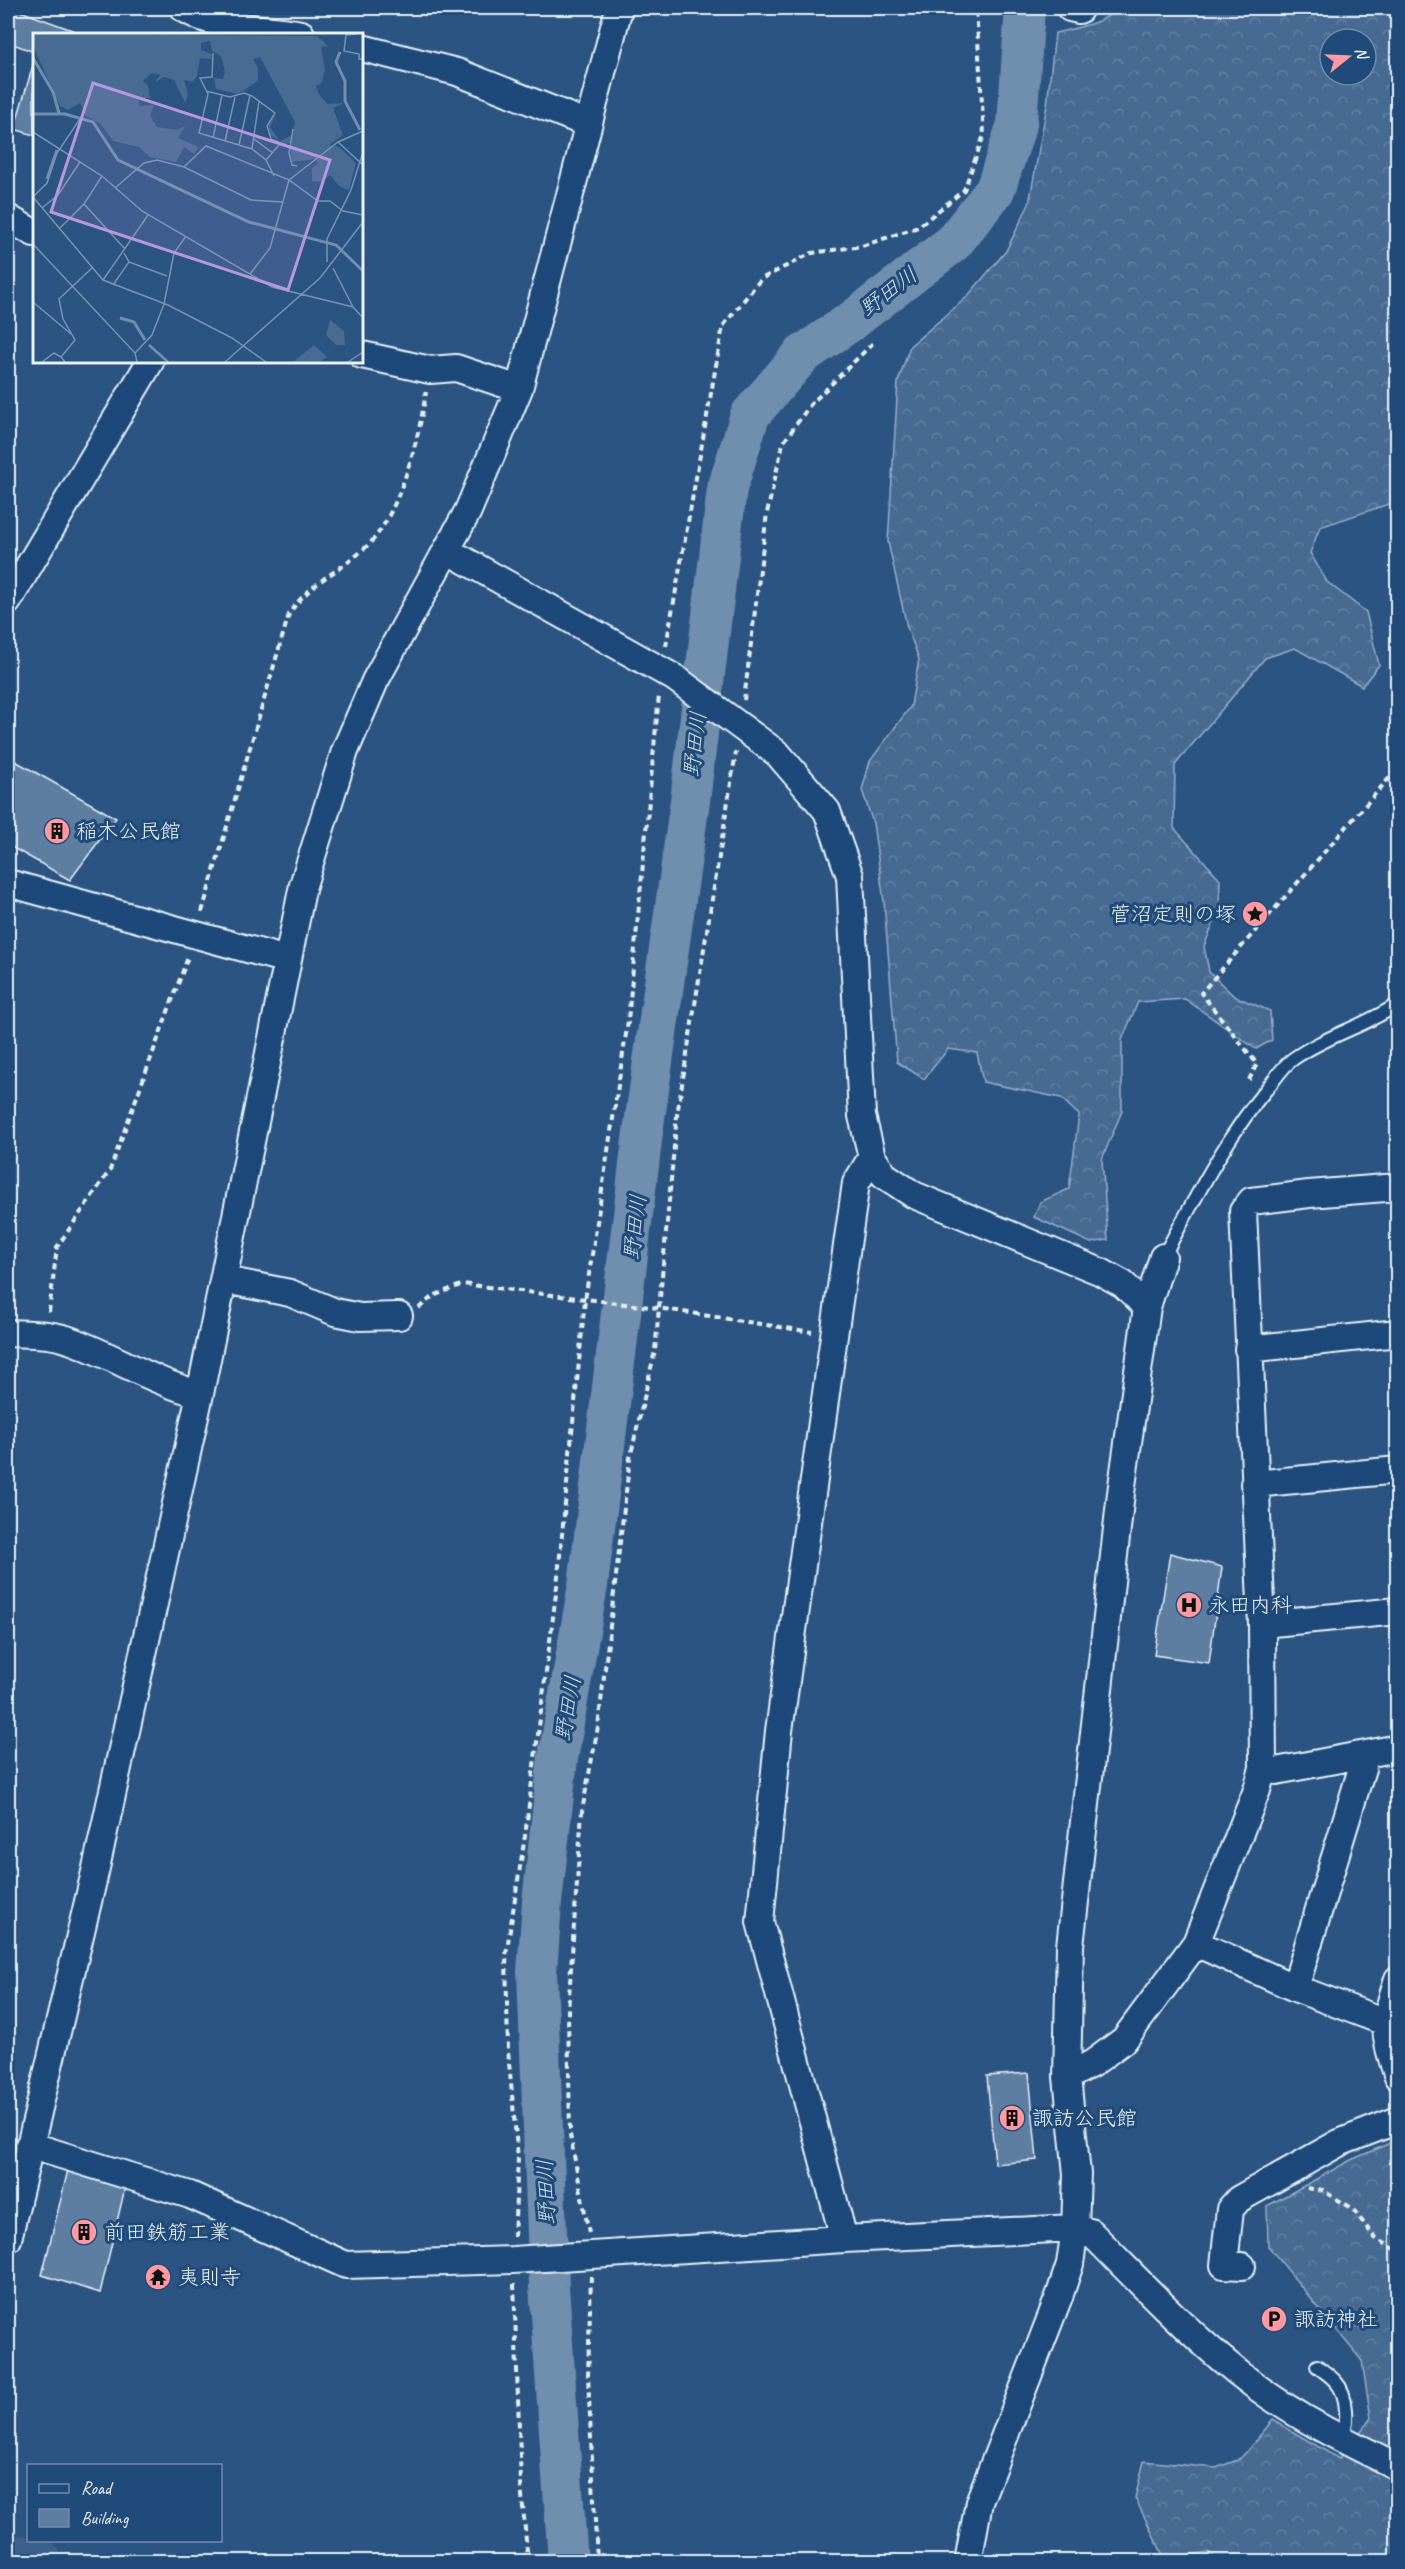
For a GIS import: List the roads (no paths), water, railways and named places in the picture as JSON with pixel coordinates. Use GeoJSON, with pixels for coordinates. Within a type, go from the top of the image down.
{"type":"FeatureCollection","features":[{"type":"Feature","properties":{"kind":"street"},"geometry":{"type":"LineString","coordinates":[[183,8],[219,25],[256,27],[295,33]]}},
{"type":"Feature","properties":{"kind":"street"},"geometry":{"type":"LineString","coordinates":[[8,2239],[96,1868],[225,1280],[303,885],[345,751],[375,681],[448,551],[468,510],[519,389],[619,8]]}},
{"type":"Feature","properties":{"kind":"street"},"geometry":{"type":"LineString","coordinates":[[363,48],[457,72],[588,124]]}},
{"type":"Feature","properties":{"kind":"street"},"geometry":{"type":"LineString","coordinates":[[8,218],[33,232]]}},
{"type":"Feature","properties":{"kind":"street"},"geometry":{"type":"LineString","coordinates":[[363,355],[429,370],[456,368],[519,389]]}},
{"type":"Feature","properties":{"kind":"street"},"geometry":{"type":"LineString","coordinates":[[8,601],[149,363]]}},
{"type":"Feature","properties":{"kind":"street"},"geometry":{"type":"LineString","coordinates":[[448,551],[668,675],[778,754],[827,811],[850,876],[862,1116],[872,1157],[884,1175],[914,1195],[1101,1272],[1123,1284],[1147,1307]]}},
{"type":"Feature","properties":{"kind":"street"},"geometry":{"type":"LineString","coordinates":[[8,883],[287,960]]}},
{"type":"Feature","properties":{"kind":"street"},"geometry":{"type":"LineString","coordinates":[[844,2239],[759,1922],[779,1731],[856,1183],[872,1157]]}},
{"type":"Feature","properties":{"kind":"street"},"geometry":{"type":"LineString","coordinates":[[1067,2077],[1093,2063],[1124,2040],[1196,1943],[1257,1790],[1263,1768],[1262,1624],[1243,1211],[1251,1202],[1309,1194],[1398,1187]]}},
{"type":"Feature","properties":{"kind":"street"},"geometry":{"type":"LineString","coordinates":[[968,2562],[979,2502],[1070,2264],[1075,2228],[1077,2174],[1067,2077],[1070,1946],[1121,1493],[1147,1307],[1163,1257]]}},
{"type":"Feature","properties":{"kind":"street"},"geometry":{"type":"LineString","coordinates":[[225,1280],[290,1293],[335,1312],[360,1317],[399,1316]]}},
{"type":"Feature","properties":{"kind":"street"},"geometry":{"type":"LineString","coordinates":[[8,1333],[46,1335],[70,1340],[175,1388],[200,1394]]}},
{"type":"Feature","properties":{"kind":"street"},"geometry":{"type":"LineString","coordinates":[[1248,1349],[1398,1333]]}},
{"type":"Feature","properties":{"kind":"street"},"geometry":{"type":"LineString","coordinates":[[1254,1485],[1398,1470]]}},
{"type":"Feature","properties":{"kind":"street"},"geometry":{"type":"LineString","coordinates":[[1262,1624],[1398,1611]]}},
{"type":"Feature","properties":{"kind":"street"},"geometry":{"type":"LineString","coordinates":[[1263,1768],[1276,1771],[1398,1748]]}},
{"type":"Feature","properties":{"kind":"street"},"geometry":{"type":"LineString","coordinates":[[1295,1988],[1363,1765],[1361,1755]]}},
{"type":"Feature","properties":{"kind":"street"},"geometry":{"type":"LineString","coordinates":[[1196,1943],[1295,1988],[1385,2022]]}},
{"type":"Feature","properties":{"kind":"street"},"geometry":{"type":"LineString","coordinates":[[1398,1979],[1385,2022],[1385,2038],[1398,2078]]}},
{"type":"Feature","properties":{"kind":"street"},"geometry":{"type":"LineString","coordinates":[[1242,2266],[1224,2265],[1230,2209],[1239,2199],[1339,2142],[1398,2120]]}},
{"type":"Feature","properties":{"kind":"street"},"geometry":{"type":"LineString","coordinates":[[29,2145],[190,2195],[346,2265],[521,2260],[844,2239],[1075,2228],[1090,2232],[1189,2331],[1255,2386],[1341,2439],[1398,2467]]}},
{"type":"Feature","properties":{"kind":"lane"},"geometry":{"type":"LineString","coordinates":[[1163,1257],[1195,1198],[1255,1102],[1290,1061],[1318,1042],[1377,1018],[1398,1004]]}},
{"type":"Feature","properties":{"kind":"lane"},"geometry":{"type":"LineString","coordinates":[[1317,2366],[1337,2383],[1344,2394],[1346,2430],[1341,2439]]}},
{"type":"Feature","properties":{"kind":"waterway","name":"野田川"},"geometry":{"type":"LineString","coordinates":[[568,2562],[549,2286],[537,1972],[542,1902],[558,1758],[588,1585],[643,1132],[690,801],[727,489],[750,415],[802,355],[853,320],[953,243],[995,190],[1017,124],[1025,8]]}},
{"type":"Feature","properties":{"kind":"place","name":"稲木公民館"},"geometry":{"type":"Point","coordinates":[57,831]}},
{"type":"Feature","properties":{"kind":"place","name":"菅沼定則の塚"},"geometry":{"type":"Point","coordinates":[1255,914]}},
{"type":"Feature","properties":{"kind":"place","name":"永田内科"},"geometry":{"type":"Point","coordinates":[1189,1605]}},
{"type":"Feature","properties":{"kind":"place","name":"諏訪公民館"},"geometry":{"type":"Point","coordinates":[1012,2118]}},
{"type":"Feature","properties":{"kind":"place","name":"前田鉄筋工業"},"geometry":{"type":"Point","coordinates":[84,2232]}},
{"type":"Feature","properties":{"kind":"place","name":"夷則寺"},"geometry":{"type":"Point","coordinates":[158,2277]}},
{"type":"Feature","properties":{"kind":"place","name":"諏訪神社"},"geometry":{"type":"Point","coordinates":[1274,2319]}}]}
